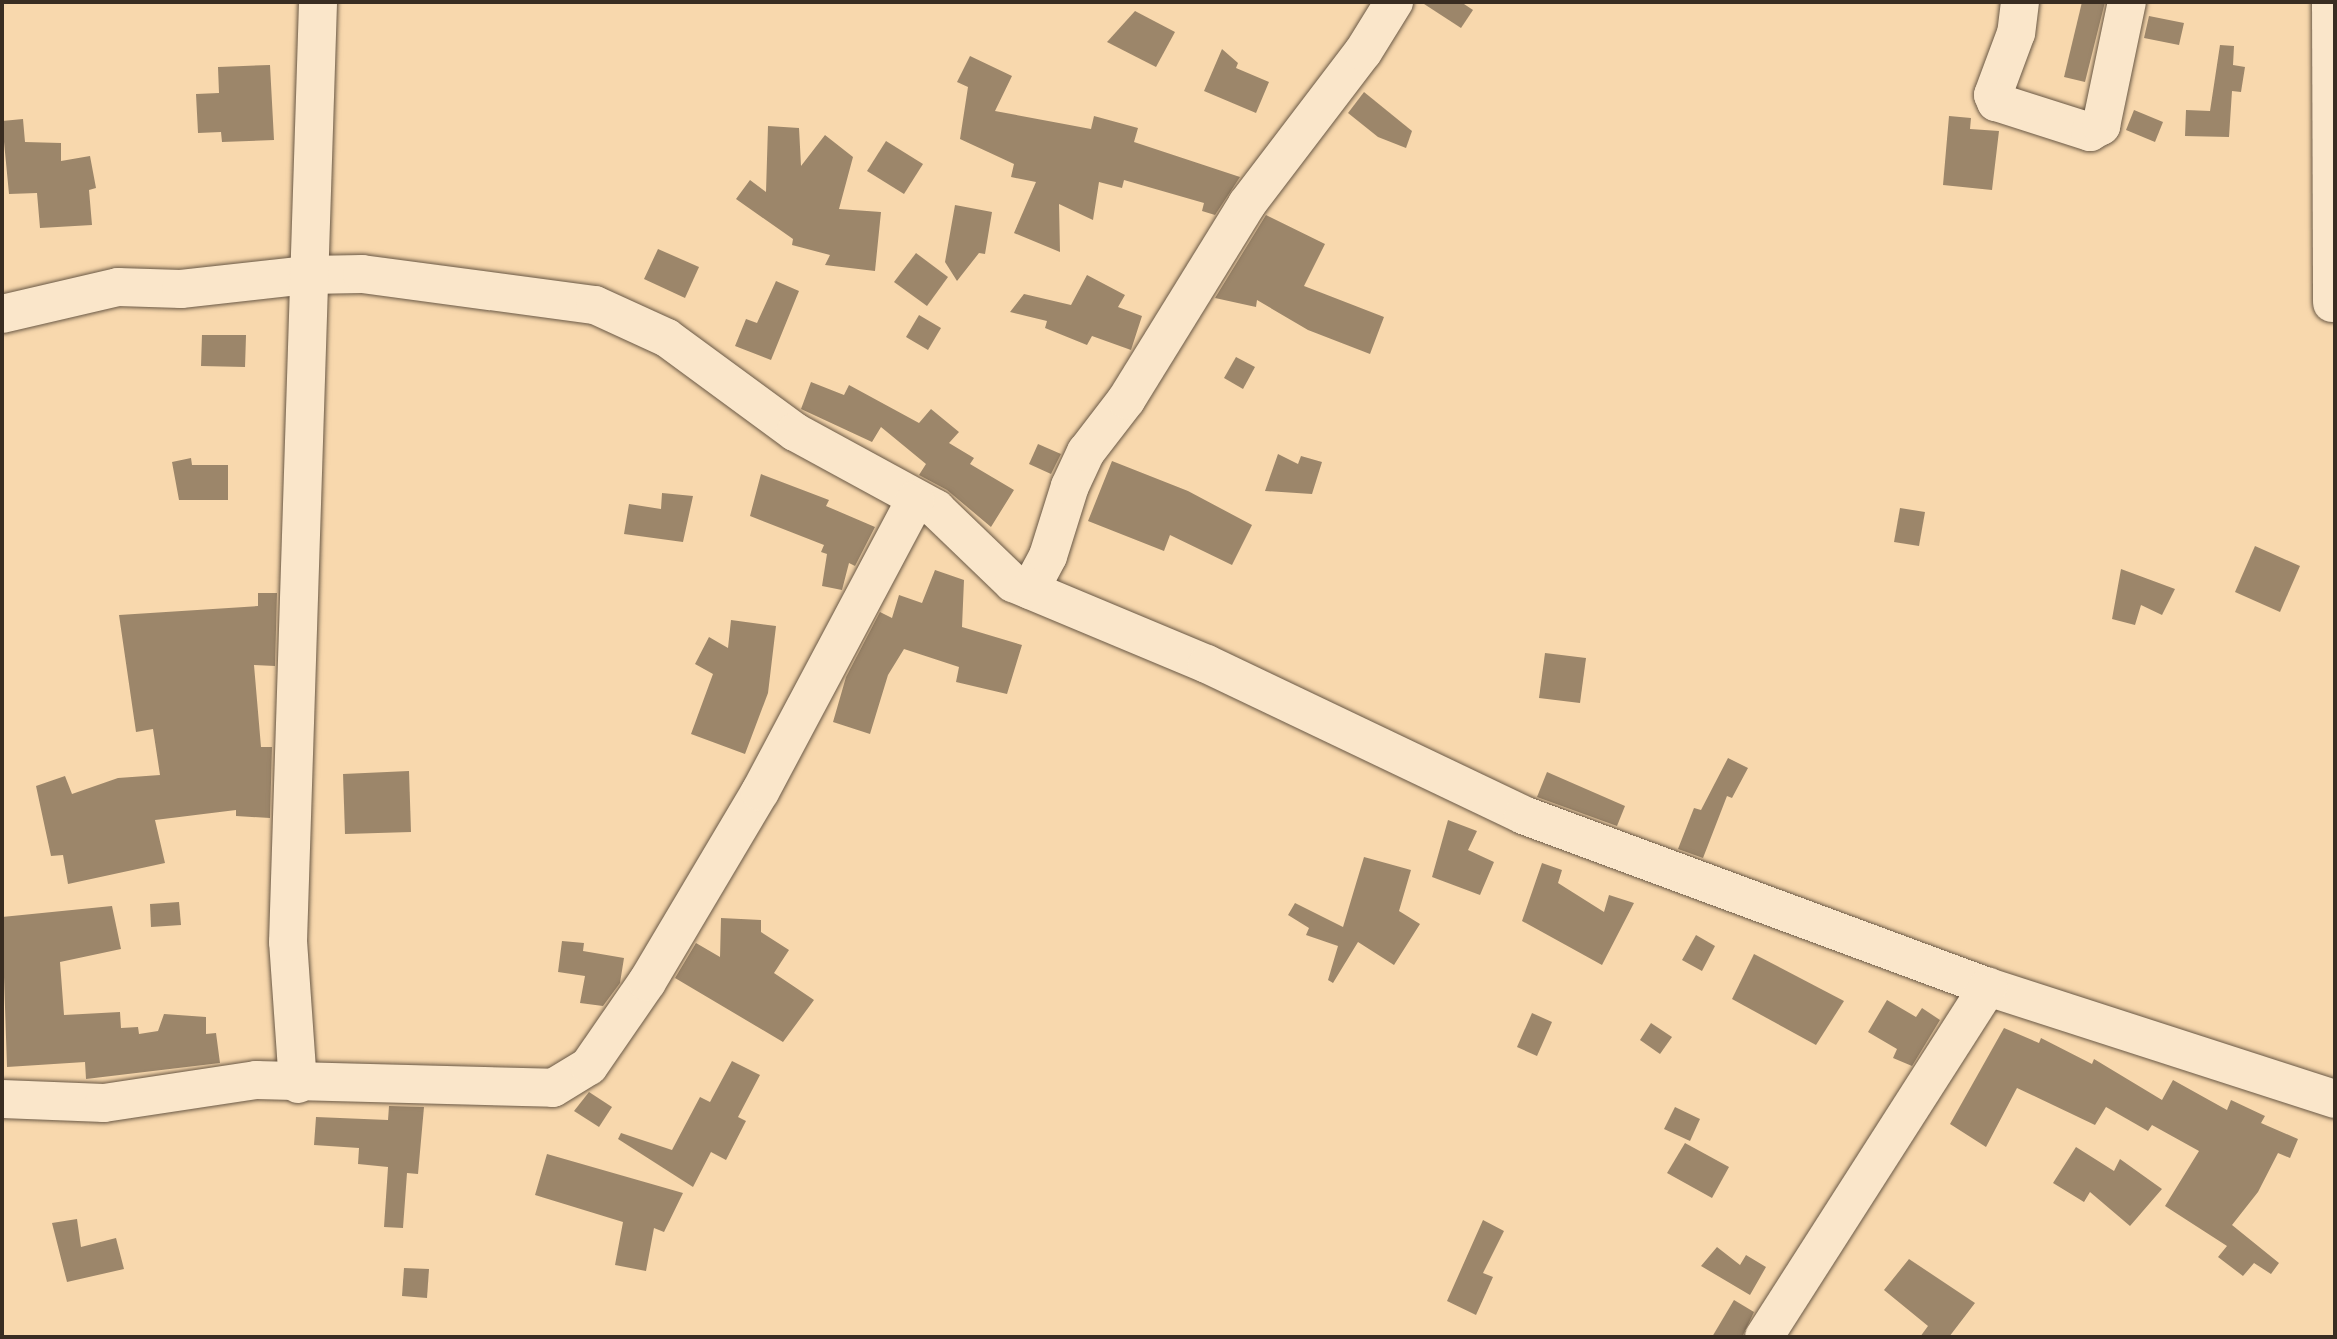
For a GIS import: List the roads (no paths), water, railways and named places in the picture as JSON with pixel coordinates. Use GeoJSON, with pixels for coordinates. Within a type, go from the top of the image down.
{"type":"FeatureCollection","features":[{"type":"Feature","properties":{"kind":"street"},"geometry":{"type":"LineString","coordinates":[[298,1084],[288,942],[318,2]]}},
{"type":"Feature","properties":{"kind":"street"},"geometry":{"type":"LineString","coordinates":[[1030,590],[1048,556],[1070,486],[1086,452],[1126,400],[1247,204],[1363,52],[1394,2]]}},
{"type":"Feature","properties":{"kind":"street"},"geometry":{"type":"LineString","coordinates":[[2020,2],[2016,33],[1993,95],[1996,102],[2090,132],[2101,126],[2127,2]]}},
{"type":"Feature","properties":{"kind":"street"},"geometry":{"type":"LineString","coordinates":[[2331,2],[2332,303]]}},
{"type":"Feature","properties":{"kind":"street"},"geometry":{"type":"LineString","coordinates":[[2,314],[118,287],[181,289],[308,275],[362,274],[595,305],[667,338],[795,432],[936,509],[1013,583],[1207,664],[1523,815],[1988,987],[2335,1099]]}},
{"type":"Feature","properties":{"kind":"street"},"geometry":{"type":"LineString","coordinates":[[2,1099],[104,1103],[256,1080],[298,1084],[553,1088],[589,1066],[647,982],[760,792],[915,500]]}},
{"type":"Feature","properties":{"kind":"street"},"geometry":{"type":"LineString","coordinates":[[1764,1337],[1988,987]]}}]}
